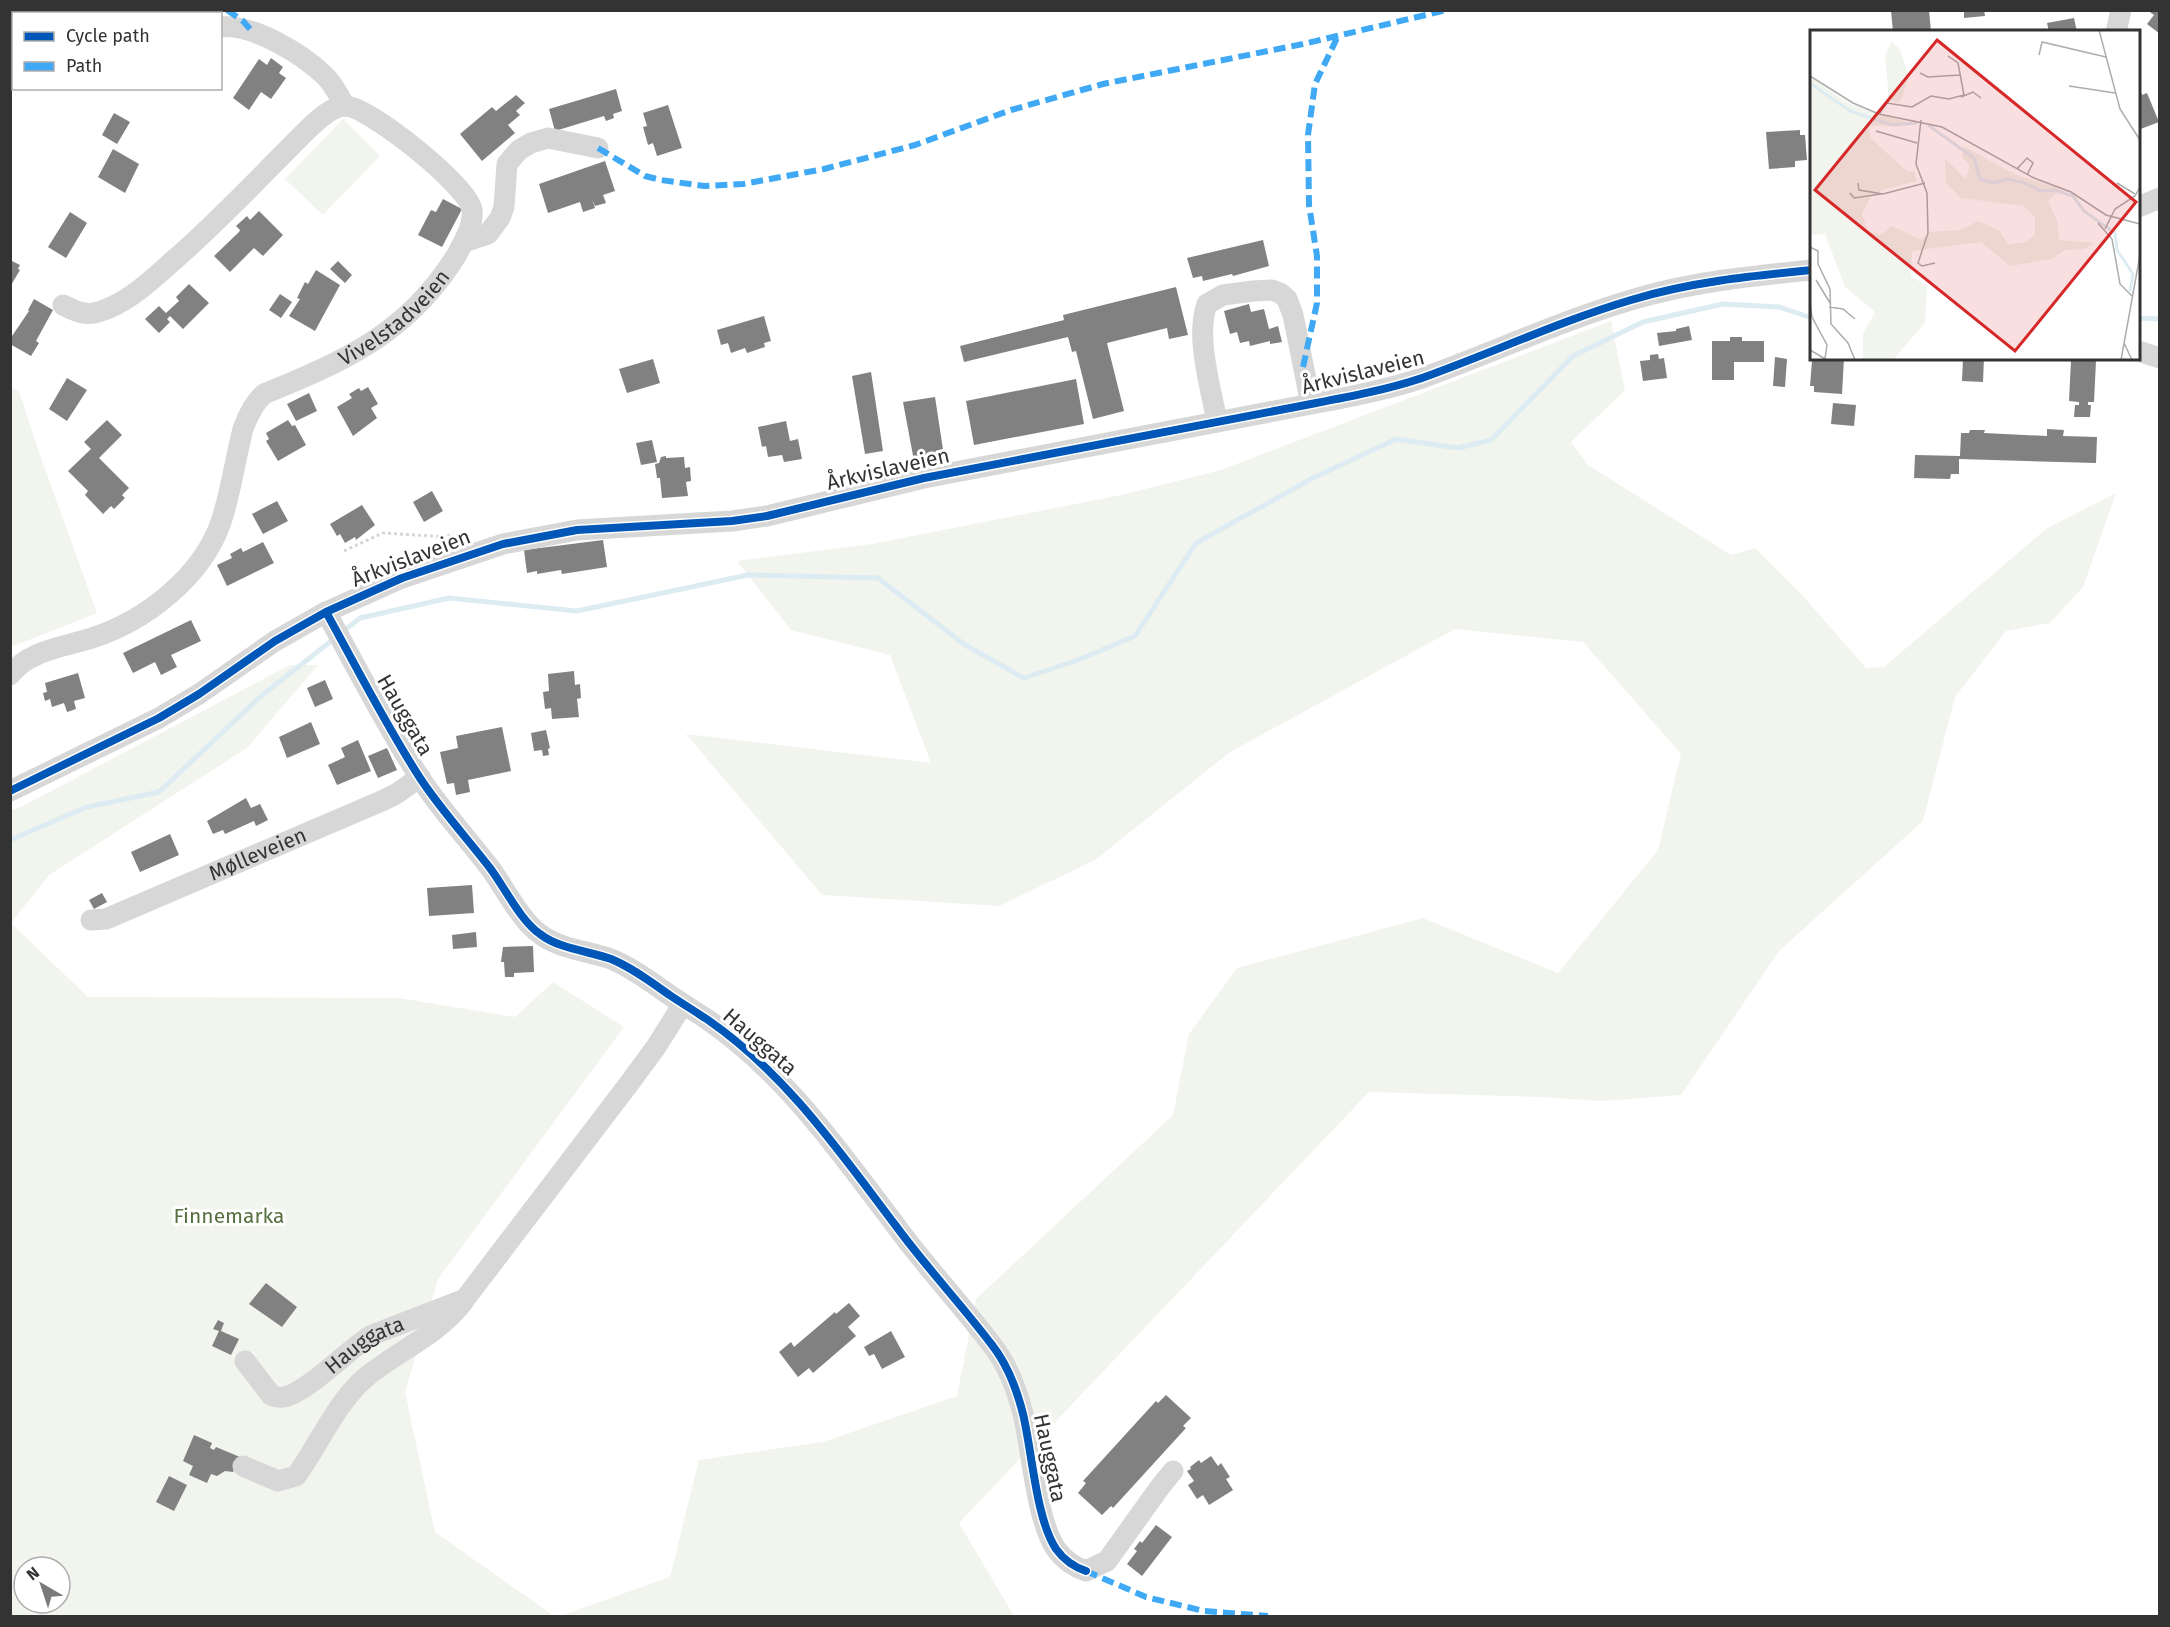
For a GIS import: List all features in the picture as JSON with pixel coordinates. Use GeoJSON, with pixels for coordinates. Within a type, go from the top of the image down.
{"type":"FeatureCollection","features":[{"type":"Feature","properties":{"kind":"street"},"geometry":{"type":"LineString","coordinates":[[2116,30],[2121,10]]}},
{"type":"Feature","properties":{"kind":"street"},"geometry":{"type":"LineString","coordinates":[[63,306],[81,313],[99,312],[142,288],[189,248],[326,113],[345,106],[325,76],[281,45],[251,30],[237,26],[222,27]]}},
{"type":"Feature","properties":{"kind":"street","name":"Vivelstadveien"},"geometry":{"type":"LineString","coordinates":[[10,675],[21,663],[33,656],[94,638],[142,615],[169,594],[193,571],[220,525],[243,429],[248,416],[260,398],[264,394],[358,352],[389,331],[425,297],[464,242],[472,221],[472,208],[458,185],[407,141],[360,110],[345,106]]}},
{"type":"Feature","properties":{"kind":"street"},"geometry":{"type":"LineString","coordinates":[[464,242],[488,234],[500,218],[504,207],[507,164],[519,150],[531,143],[548,138],[598,148]]}},
{"type":"Feature","properties":{"kind":"street"},"geometry":{"type":"LineString","coordinates":[[2140,207],[2160,198]]}},
{"type":"Feature","properties":{"kind":"street","name":"Årkvislaveien"},"geometry":{"type":"LineString","coordinates":[[12,788],[159,718],[199,694],[275,641],[333,625],[402,578],[458,557],[512,542],[577,530],[732,522],[799,509],[924,478],[1372,392],[1420,378],[1566,322],[1634,299],[1742,276],[1810,270]]}},
{"type":"Feature","properties":{"kind":"street"},"geometry":{"type":"LineString","coordinates":[[1216,422],[1206,367],[1202,322],[1207,304],[1223,295],[1272,290],[1287,299],[1293,315],[1311,404]]}},
{"type":"Feature","properties":{"kind":"street"},"geometry":{"type":"LineString","coordinates":[[2140,351],[2160,358]]}},
{"type":"Feature","properties":{"kind":"street","name":"Hauggata"},"geometry":{"type":"LineString","coordinates":[[333,625],[391,731],[420,777],[438,804],[502,884],[528,923],[540,935],[559,944],[610,958],[630,967],[709,1020],[750,1052],[802,1105],[894,1225],[994,1348],[1016,1389],[1021,1405],[1048,1533],[1056,1549],[1066,1561],[1086,1571],[1107,1561],[1173,1472]]}},
{"type":"Feature","properties":{"kind":"street","name":"Mølleveien"},"geometry":{"type":"LineString","coordinates":[[91,920],[106,919],[384,800],[420,777]]}},
{"type":"Feature","properties":{"kind":"street"},"geometry":{"type":"LineString","coordinates":[[243,1466],[278,1481],[296,1476],[335,1415],[360,1383],[442,1326],[451,1317],[628,1085],[656,1047],[683,1004]]}},
{"type":"Feature","properties":{"kind":"street","name":"Hauggata"},"geometry":{"type":"LineString","coordinates":[[245,1361],[271,1395],[284,1397],[304,1388],[360,1342],[372,1335],[465,1299]]}},
{"type":"Feature","properties":{"kind":"path"},"geometry":{"type":"LineString","coordinates":[[344,551],[383,533],[447,537],[453,533]]}},
{"type":"Feature","properties":{"kind":"green space"},"geometry":{"type":"Polygon","coordinates":[[[343,119],[380,156],[323,215],[285,179],[343,119]]]}},
{"type":"Feature","properties":{"kind":"green space"},"geometry":{"type":"Polygon","coordinates":[[[1611,321],[1625,390],[1571,442],[1588,465],[1731,555],[1755,548],[1802,595],[1866,668],[1884,667],[2046,529],[2116,493],[2083,587],[2050,623],[2006,631],[1955,697],[1923,821],[1779,951],[1681,1095],[1602,1101],[1369,1092],[959,1523],[1014,1616],[560,1616],[670,1577],[699,1460],[823,1442],[957,1396],[976,1299],[1173,1115],[1189,1034],[1237,968],[1423,918],[1558,973],[1658,850],[1681,754],[1583,642],[1455,629],[1230,752],[1095,860],[999,906],[822,895],[686,734],[931,763],[890,655],[791,630],[737,561],[872,544],[1121,495],[1221,470],[1611,321]]]}},
{"type":"Feature","properties":{"kind":"green space"},"geometry":{"type":"Polygon","coordinates":[[[10,387],[19,391],[97,613],[11,647],[10,387]]]}},
{"type":"Feature","properties":{"kind":"green space"},"geometry":{"type":"Polygon","coordinates":[[[290,665],[318,665],[247,748],[49,875],[11,923],[11,810],[21,807],[290,665]]]}},
{"type":"Feature","properties":{"kind":"green space","name":"Finnemarka"},"geometry":{"type":"Polygon","coordinates":[[[11,923],[88,997],[399,998],[515,1017],[553,982],[624,1027],[438,1279],[405,1392],[435,1532],[554,1616],[11,1616],[11,923]]]}},
{"type":"Feature","properties":{"kind":"building"},"geometry":{"type":"Polygon","coordinates":[[[1891,10],[1929,10],[1931,30],[1893,30],[1891,10]]]}},
{"type":"Feature","properties":{"kind":"building"},"geometry":{"type":"Polygon","coordinates":[[[1964,10],[1984,10],[1985,16],[1964,18],[1964,10]]]}},
{"type":"Feature","properties":{"kind":"building"},"geometry":{"type":"Polygon","coordinates":[[[2147,10],[2160,10],[2160,34],[2147,24],[2154,15],[2147,10]]]}},
{"type":"Feature","properties":{"kind":"building"},"geometry":{"type":"Polygon","coordinates":[[[2074,18],[2077,30],[2049,30],[2047,23],[2074,18]]]}},
{"type":"Feature","properties":{"kind":"building"},"geometry":{"type":"Polygon","coordinates":[[[271,58],[283,67],[279,73],[286,78],[271,99],[261,92],[249,110],[233,98],[259,59],[267,65],[271,58]]]}},
{"type":"Feature","properties":{"kind":"building"},"geometry":{"type":"Polygon","coordinates":[[[616,89],[622,111],[613,114],[614,118],[606,121],[604,116],[555,131],[549,109],[616,89]]]}},
{"type":"Feature","properties":{"kind":"building"},"geometry":{"type":"Polygon","coordinates":[[[2140,89],[2142,95],[2147,93],[2159,122],[2140,129],[2140,89]]]}},
{"type":"Feature","properties":{"kind":"building"},"geometry":{"type":"Polygon","coordinates":[[[516,95],[525,103],[516,111],[520,115],[508,125],[515,133],[482,161],[460,134],[492,107],[496,111],[516,95]]]}},
{"type":"Feature","properties":{"kind":"building"},"geometry":{"type":"Polygon","coordinates":[[[668,105],[682,148],[657,156],[653,143],[648,145],[643,127],[647,126],[643,113],[668,105]]]}},
{"type":"Feature","properties":{"kind":"building"},"geometry":{"type":"Polygon","coordinates":[[[114,113],[130,122],[117,144],[102,135],[114,113]]]}},
{"type":"Feature","properties":{"kind":"building"},"geometry":{"type":"Polygon","coordinates":[[[1800,130],[1800,135],[1805,135],[1807,160],[1795,161],[1795,167],[1769,169],[1766,132],[1800,130]]]}},
{"type":"Feature","properties":{"kind":"building"},"geometry":{"type":"Polygon","coordinates":[[[113,149],[139,164],[125,193],[98,177],[113,149]]]}},
{"type":"Feature","properties":{"kind":"building"},"geometry":{"type":"Polygon","coordinates":[[[605,161],[615,191],[603,195],[606,203],[595,206],[592,199],[595,208],[583,212],[580,202],[548,213],[539,184],[605,161]]]}},
{"type":"Feature","properties":{"kind":"building"},"geometry":{"type":"Polygon","coordinates":[[[443,199],[462,209],[442,247],[418,235],[431,210],[436,212],[443,199]]]}},
{"type":"Feature","properties":{"kind":"building"},"geometry":{"type":"Polygon","coordinates":[[[259,211],[283,235],[263,256],[254,248],[230,272],[214,256],[239,232],[236,226],[247,216],[250,220],[259,211]]]}},
{"type":"Feature","properties":{"kind":"building"},"geometry":{"type":"Polygon","coordinates":[[[70,212],[87,223],[66,258],[48,247],[70,212]]]}},
{"type":"Feature","properties":{"kind":"building"},"geometry":{"type":"Polygon","coordinates":[[[1263,240],[1269,266],[1203,281],[1202,276],[1193,278],[1187,258],[1263,240]]]}},
{"type":"Feature","properties":{"kind":"building"},"geometry":{"type":"Polygon","coordinates":[[[10,260],[20,265],[18,269],[20,270],[10,287],[10,260]]]}},
{"type":"Feature","properties":{"kind":"building"},"geometry":{"type":"Polygon","coordinates":[[[338,261],[352,275],[345,283],[330,269],[338,261]]]}},
{"type":"Feature","properties":{"kind":"building"},"geometry":{"type":"Polygon","coordinates":[[[316,270],[340,285],[315,331],[289,316],[300,299],[297,298],[305,282],[308,284],[316,270]]]}},
{"type":"Feature","properties":{"kind":"building"},"geometry":{"type":"Polygon","coordinates":[[[189,284],[209,303],[183,329],[170,316],[167,319],[170,322],[159,333],[145,319],[159,306],[166,313],[179,301],[176,297],[189,284]]]}},
{"type":"Feature","properties":{"kind":"building"},"geometry":{"type":"Polygon","coordinates":[[[1176,287],[1188,335],[1169,339],[1167,328],[1107,343],[1124,411],[1093,419],[1076,351],[1072,352],[1068,337],[964,362],[960,346],[1064,320],[1063,315],[1176,287]]]}},
{"type":"Feature","properties":{"kind":"building"},"geometry":{"type":"Polygon","coordinates":[[[280,294],[292,302],[281,318],[269,310],[280,294]]]}},
{"type":"Feature","properties":{"kind":"building"},"geometry":{"type":"Polygon","coordinates":[[[34,299],[53,310],[36,341],[39,343],[31,356],[10,344],[10,339],[29,311],[34,299]]]}},
{"type":"Feature","properties":{"kind":"building"},"geometry":{"type":"Polygon","coordinates":[[[1249,304],[1251,312],[1264,309],[1269,329],[1278,326],[1282,342],[1270,344],[1270,341],[1250,346],[1249,341],[1240,343],[1237,332],[1230,334],[1224,311],[1249,304]]]}},
{"type":"Feature","properties":{"kind":"building"},"geometry":{"type":"Polygon","coordinates":[[[764,316],[771,341],[764,343],[765,347],[747,353],[745,348],[731,353],[728,343],[721,345],[717,330],[764,316]]]}},
{"type":"Feature","properties":{"kind":"building"},"geometry":{"type":"Polygon","coordinates":[[[1689,326],[1692,340],[1659,346],[1657,333],[1676,331],[1676,329],[1689,326]]]}},
{"type":"Feature","properties":{"kind":"building"},"geometry":{"type":"Polygon","coordinates":[[[1730,337],[1742,337],[1742,341],[1764,341],[1764,362],[1734,362],[1734,380],[1712,380],[1712,341],[1730,341],[1730,337]]]}},
{"type":"Feature","properties":{"kind":"building"},"geometry":{"type":"Polygon","coordinates":[[[1658,354],[1659,359],[1664,358],[1667,378],[1643,381],[1640,361],[1650,360],[1650,355],[1658,354]]]}},
{"type":"Feature","properties":{"kind":"building"},"geometry":{"type":"Polygon","coordinates":[[[1775,357],[1787,359],[1785,387],[1773,386],[1775,357]]]}},
{"type":"Feature","properties":{"kind":"building"},"geometry":{"type":"Polygon","coordinates":[[[653,359],[660,383],[627,393],[619,369],[653,359]]]}},
{"type":"Feature","properties":{"kind":"building"},"geometry":{"type":"Polygon","coordinates":[[[1844,360],[1842,394],[1814,392],[1814,386],[1810,386],[1812,361],[1844,360]]]}},
{"type":"Feature","properties":{"kind":"building"},"geometry":{"type":"Polygon","coordinates":[[[1963,360],[1984,360],[1983,382],[1962,381],[1963,360]]]}},
{"type":"Feature","properties":{"kind":"building"},"geometry":{"type":"Polygon","coordinates":[[[2071,361],[2096,361],[2094,402],[2088,402],[2088,405],[2091,405],[2090,417],[2074,417],[2075,405],[2079,405],[2079,402],[2069,401],[2071,361]]]}},
{"type":"Feature","properties":{"kind":"building"},"geometry":{"type":"Polygon","coordinates":[[[871,372],[883,451],[865,454],[852,376],[871,372]]]}},
{"type":"Feature","properties":{"kind":"building"},"geometry":{"type":"Polygon","coordinates":[[[67,378],[87,390],[67,421],[49,409],[67,378]]]}},
{"type":"Feature","properties":{"kind":"building"},"geometry":{"type":"Polygon","coordinates":[[[1076,379],[1084,424],[974,445],[966,401],[1076,379]]]}},
{"type":"Feature","properties":{"kind":"building"},"geometry":{"type":"Polygon","coordinates":[[[368,387],[378,404],[371,408],[377,418],[353,436],[337,407],[352,398],[349,394],[359,388],[361,391],[368,387]]]}},
{"type":"Feature","properties":{"kind":"building"},"geometry":{"type":"Polygon","coordinates":[[[309,393],[317,411],[296,421],[287,404],[309,393]]]}},
{"type":"Feature","properties":{"kind":"building"},"geometry":{"type":"Polygon","coordinates":[[[935,397],[944,456],[914,461],[903,402],[935,397]]]}},
{"type":"Feature","properties":{"kind":"building"},"geometry":{"type":"Polygon","coordinates":[[[1833,403],[1856,405],[1854,426],[1831,424],[1833,403]]]}},
{"type":"Feature","properties":{"kind":"building"},"geometry":{"type":"Polygon","coordinates":[[[107,420],[122,435],[99,458],[129,488],[122,495],[125,498],[114,509],[111,506],[103,514],[85,495],[88,491],[68,471],[91,449],[84,442],[107,420]]]}},
{"type":"Feature","properties":{"kind":"building"},"geometry":{"type":"Polygon","coordinates":[[[288,420],[292,426],[295,425],[306,445],[278,461],[266,441],[269,439],[266,433],[288,420]]]}},
{"type":"Feature","properties":{"kind":"building"},"geometry":{"type":"Polygon","coordinates":[[[786,421],[790,441],[798,439],[802,459],[784,462],[782,455],[768,457],[766,446],[762,447],[758,427],[786,421]]]}},
{"type":"Feature","properties":{"kind":"building"},"geometry":{"type":"Polygon","coordinates":[[[2047,429],[2064,430],[2063,436],[2097,437],[2096,463],[1959,459],[1959,474],[1951,474],[1950,479],[1914,478],[1915,455],[1960,456],[1961,433],[1969,433],[1970,430],[1985,430],[1984,433],[2047,436],[2047,429]]]}},
{"type":"Feature","properties":{"kind":"building"},"geometry":{"type":"Polygon","coordinates":[[[652,440],[657,462],[641,465],[636,443],[652,440]]]}},
{"type":"Feature","properties":{"kind":"building"},"geometry":{"type":"Polygon","coordinates":[[[666,456],[666,458],[684,457],[685,468],[690,467],[691,481],[686,482],[688,496],[662,498],[660,478],[657,478],[655,464],[659,463],[661,457],[666,456]]]}},
{"type":"Feature","properties":{"kind":"building"},"geometry":{"type":"Polygon","coordinates":[[[432,491],[443,511],[424,522],[413,502],[432,491]]]}},
{"type":"Feature","properties":{"kind":"building"},"geometry":{"type":"Polygon","coordinates":[[[277,501],[288,521],[263,534],[252,514],[277,501]]]}},
{"type":"Feature","properties":{"kind":"building"},"geometry":{"type":"Polygon","coordinates":[[[362,505],[375,525],[356,540],[355,537],[345,543],[340,534],[337,536],[330,524],[362,505]]]}},
{"type":"Feature","properties":{"kind":"building"},"geometry":{"type":"Polygon","coordinates":[[[603,540],[607,567],[562,574],[561,570],[537,574],[537,571],[527,573],[524,550],[603,540]]]}},
{"type":"Feature","properties":{"kind":"building"},"geometry":{"type":"Polygon","coordinates":[[[263,542],[274,563],[227,586],[217,565],[232,558],[230,554],[241,548],[243,552],[263,542]]]}},
{"type":"Feature","properties":{"kind":"building"},"geometry":{"type":"Polygon","coordinates":[[[191,620],[201,641],[171,655],[177,667],[161,675],[155,662],[133,673],[123,653],[191,620]]]}},
{"type":"Feature","properties":{"kind":"building"},"geometry":{"type":"Polygon","coordinates":[[[574,671],[575,685],[580,684],[581,698],[577,699],[579,717],[552,719],[551,708],[545,709],[543,692],[549,691],[548,674],[574,671]]]}},
{"type":"Feature","properties":{"kind":"building"},"geometry":{"type":"Polygon","coordinates":[[[78,673],[85,698],[74,701],[76,709],[67,712],[64,703],[52,707],[50,699],[45,701],[43,693],[47,692],[45,683],[78,673]]]}},
{"type":"Feature","properties":{"kind":"building"},"geometry":{"type":"Polygon","coordinates":[[[325,680],[333,699],[315,707],[307,688],[325,680]]]}},
{"type":"Feature","properties":{"kind":"building"},"geometry":{"type":"Polygon","coordinates":[[[311,722],[320,744],[287,758],[279,737],[311,722]]]}},
{"type":"Feature","properties":{"kind":"building"},"geometry":{"type":"Polygon","coordinates":[[[502,727],[511,771],[468,780],[470,792],[456,795],[454,783],[447,784],[440,752],[458,748],[456,736],[502,727]]]}},
{"type":"Feature","properties":{"kind":"building"},"geometry":{"type":"Polygon","coordinates":[[[546,730],[550,748],[548,749],[549,755],[543,756],[542,750],[534,751],[531,733],[546,730]]]}},
{"type":"Feature","properties":{"kind":"building"},"geometry":{"type":"Polygon","coordinates":[[[358,740],[371,771],[337,785],[328,765],[345,757],[341,748],[358,740]]]}},
{"type":"Feature","properties":{"kind":"building"},"geometry":{"type":"Polygon","coordinates":[[[387,748],[397,770],[378,778],[368,756],[387,748]]]}},
{"type":"Feature","properties":{"kind":"building"},"geometry":{"type":"Polygon","coordinates":[[[246,798],[251,808],[260,804],[268,820],[256,826],[254,821],[225,834],[223,830],[213,834],[207,821],[246,798]]]}},
{"type":"Feature","properties":{"kind":"building"},"geometry":{"type":"Polygon","coordinates":[[[170,834],[179,855],[140,872],[131,852],[170,834]]]}},
{"type":"Feature","properties":{"kind":"building"},"geometry":{"type":"Polygon","coordinates":[[[472,885],[474,913],[429,916],[427,888],[472,885]]]}},
{"type":"Feature","properties":{"kind":"building"},"geometry":{"type":"Polygon","coordinates":[[[102,893],[107,902],[94,909],[89,900],[102,893]]]}},
{"type":"Feature","properties":{"kind":"building"},"geometry":{"type":"Polygon","coordinates":[[[476,932],[477,947],[453,949],[452,935],[476,932]]]}},
{"type":"Feature","properties":{"kind":"building"},"geometry":{"type":"Polygon","coordinates":[[[533,946],[534,972],[514,973],[514,977],[505,977],[504,962],[501,962],[503,947],[533,946]]]}},
{"type":"Feature","properties":{"kind":"building"},"geometry":{"type":"Polygon","coordinates":[[[266,1283],[297,1307],[282,1327],[249,1304],[266,1283]]]}},
{"type":"Feature","properties":{"kind":"building"},"geometry":{"type":"Polygon","coordinates":[[[849,1303],[860,1316],[848,1327],[856,1336],[813,1373],[809,1368],[798,1377],[779,1352],[791,1342],[794,1347],[849,1303]]]}},
{"type":"Feature","properties":{"kind":"building"},"geometry":{"type":"Polygon","coordinates":[[[218,1320],[224,1323],[221,1331],[239,1339],[231,1355],[212,1346],[219,1331],[213,1329],[218,1320]]]}},
{"type":"Feature","properties":{"kind":"building"},"geometry":{"type":"Polygon","coordinates":[[[891,1331],[905,1357],[882,1369],[874,1354],[869,1356],[864,1347],[891,1331]]]}},
{"type":"Feature","properties":{"kind":"building"},"geometry":{"type":"Polygon","coordinates":[[[1166,1395],[1191,1418],[1183,1426],[1186,1428],[1113,1508],[1111,1506],[1102,1515],[1078,1493],[1086,1483],[1083,1481],[1156,1401],[1158,1403],[1166,1395]]]}},
{"type":"Feature","properties":{"kind":"building"},"geometry":{"type":"Polygon","coordinates":[[[194,1435],[212,1443],[210,1448],[214,1450],[216,1447],[240,1457],[233,1472],[225,1471],[217,1476],[211,1474],[207,1483],[189,1475],[193,1466],[183,1461],[194,1435]]]}},
{"type":"Feature","properties":{"kind":"building"},"geometry":{"type":"Polygon","coordinates":[[[1211,1456],[1218,1466],[1221,1463],[1230,1477],[1226,1479],[1233,1490],[1209,1505],[1203,1495],[1197,1499],[1188,1485],[1194,1481],[1187,1471],[1199,1460],[1201,1463],[1211,1456]]]}},
{"type":"Feature","properties":{"kind":"building"},"geometry":{"type":"Polygon","coordinates":[[[169,1476],[187,1485],[174,1511],[156,1502],[169,1476]]]}},
{"type":"Feature","properties":{"kind":"building"},"geometry":{"type":"Polygon","coordinates":[[[1156,1525],[1172,1537],[1142,1576],[1127,1564],[1137,1551],[1134,1549],[1140,1541],[1142,1543],[1156,1525]]]}},
{"type":"Feature","properties":{"kind":"waterway"},"geometry":{"type":"LineString","coordinates":[[342,632],[360,618],[449,598],[577,611],[748,575],[878,578],[965,645],[1024,678],[1078,660],[1135,636],[1196,543],[1313,478],[1396,439],[1458,448],[1491,440],[1573,356],[1643,322],[1723,304],[1779,307],[1810,317]]}},
{"type":"Feature","properties":{"kind":"waterway"},"geometry":{"type":"LineString","coordinates":[[2140,318],[2160,319]]}},
{"type":"Feature","properties":{"kind":"waterway"},"geometry":{"type":"LineString","coordinates":[[10,840],[87,807],[159,792],[260,697],[335,638]]}},
{"type":"Feature","properties":{"kind":"marked path"},"geometry":{"type":"LineString","coordinates":[[227,10],[251,30]]}},
{"type":"Feature","properties":{"kind":"marked path"},"geometry":{"type":"LineString","coordinates":[[598,148],[645,176],[661,180],[704,186],[743,184],[824,169],[915,145],[1011,110],[1103,84],[1303,44],[1447,10]]}},
{"type":"Feature","properties":{"kind":"marked path"},"geometry":{"type":"LineString","coordinates":[[1303,367],[1317,303],[1317,256],[1309,205],[1308,135],[1315,84],[1338,36]]}},
{"type":"Feature","properties":{"kind":"marked path"},"geometry":{"type":"LineString","coordinates":[[1086,1571],[1146,1597],[1204,1611],[1268,1616]]}},
{"type":"Feature","properties":{"kind":"cycle path"},"geometry":{"type":"LineString","coordinates":[[10,791],[159,718],[199,694],[275,641],[326,612],[402,578],[503,544],[577,530],[732,521],[767,516],[924,478],[1353,396],[1422,378],[1605,308],[1653,294],[1721,280],[1810,270]]}},
{"type":"Feature","properties":{"kind":"cycle path"},"geometry":{"type":"LineString","coordinates":[[326,612],[407,758],[445,813],[490,868],[526,921],[540,934],[556,943],[611,959],[627,967],[708,1020],[762,1064],[787,1089],[832,1142],[1002,1360],[1015,1387],[1023,1414],[1039,1503],[1049,1536],[1062,1557],[1086,1571]]}}]}
